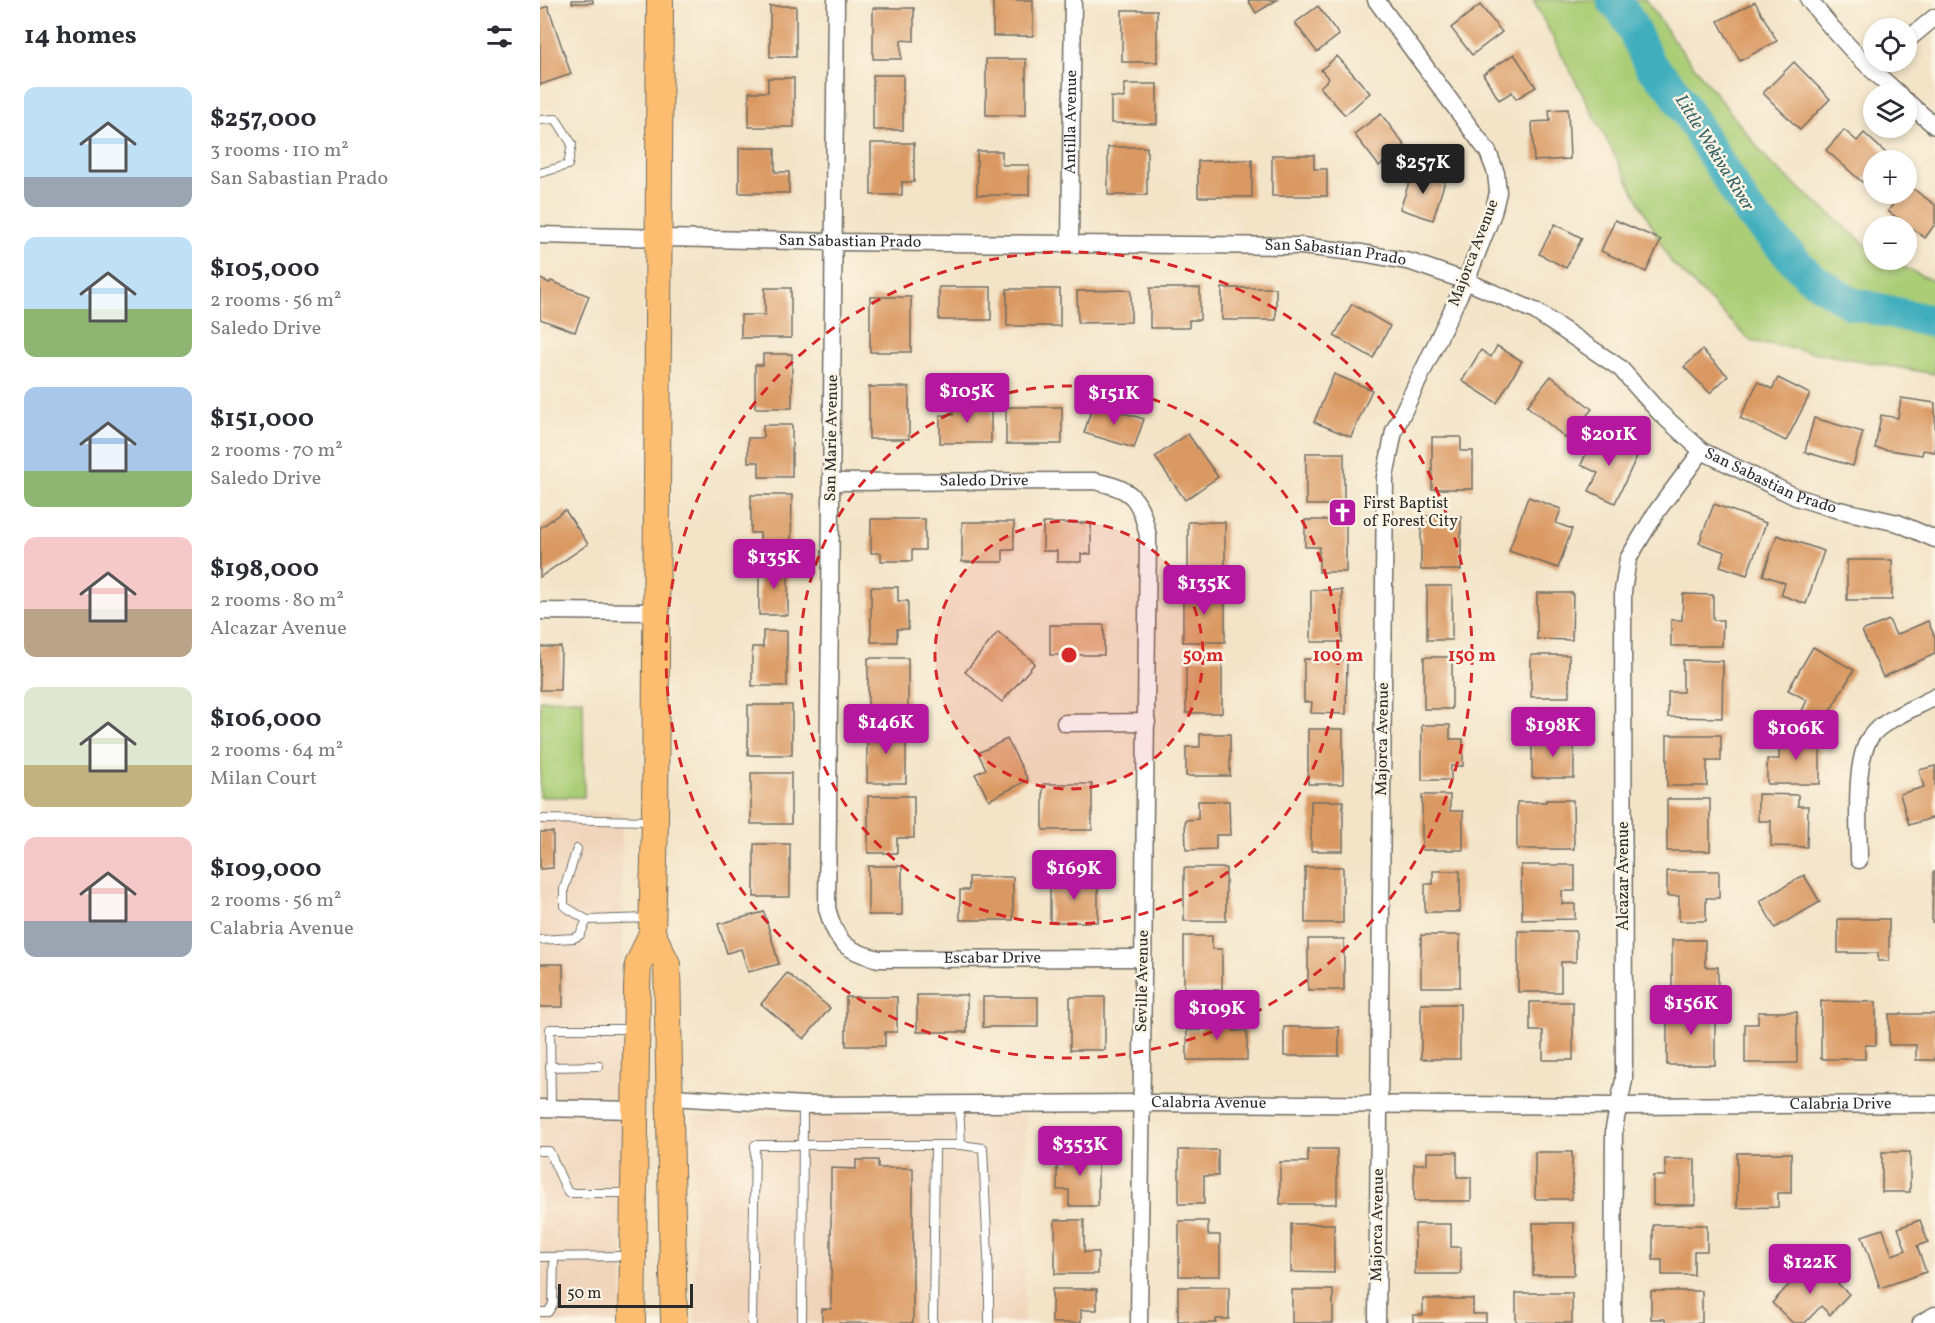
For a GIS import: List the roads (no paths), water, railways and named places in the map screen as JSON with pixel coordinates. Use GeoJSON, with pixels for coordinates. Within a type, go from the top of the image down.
{"type":"FeatureCollection","features":[{"type":"Feature","properties":{"kind":"main road"},"geometry":{"type":"LineString","coordinates":[[632,1323],[638,965],[652,925],[655,821],[660,0]]}},
{"type":"Feature","properties":{"kind":"main road"},"geometry":{"type":"LineString","coordinates":[[652,925],[667,964],[674,1323]]}},
{"type":"Feature","properties":{"kind":"main road"},"geometry":{"type":"LineString","coordinates":[[637,988],[647,1015],[647,1059],[655,1077],[671,1097]]}},
{"type":"Feature","properties":{"kind":"main road"},"geometry":{"type":"LineString","coordinates":[[635,1110],[655,1147],[657,1276],[674,1295]]}},
{"type":"Feature","properties":{"kind":"street","name":"San Marie Avenue"},"geometry":{"type":"LineString","coordinates":[[836,0],[827,908],[832,926],[844,945]]}},
{"type":"Feature","properties":{"kind":"street","name":"Antilla Avenue"},"geometry":{"type":"LineString","coordinates":[[1070,244],[1072,0]]}},
{"type":"Feature","properties":{"kind":"street","name":"Majorca Avenue"},"geometry":{"type":"LineString","coordinates":[[1376,0],[1488,152],[1496,173],[1498,192],[1493,213],[1466,281],[1394,431],[1385,477],[1377,1323]]}},
{"type":"Feature","properties":{"kind":"street"},"geometry":{"type":"LineString","coordinates":[[1809,0],[1863,53]]}},
{"type":"Feature","properties":{"kind":"street"},"geometry":{"type":"LineString","coordinates":[[1917,32],[1935,17]]}},
{"type":"Feature","properties":{"kind":"street"},"geometry":{"type":"LineString","coordinates":[[1881,72],[1891,84]]}},
{"type":"Feature","properties":{"kind":"street"},"geometry":{"type":"LineString","coordinates":[[1917,110],[1935,126]]}},
{"type":"Feature","properties":{"kind":"street","name":"San Sabastian Prado"},"geometry":{"type":"LineString","coordinates":[[540,235],[834,242],[1301,246],[1362,253],[1411,262],[1466,281],[1535,311],[1620,368],[1659,412],[1702,451],[1796,497],[1835,509],[1898,523],[1935,539]]}},
{"type":"Feature","properties":{"kind":"street","name":"Alcazar Avenue"},"geometry":{"type":"LineString","coordinates":[[1613,1323],[1614,1128],[1624,1080],[1623,591],[1628,559],[1657,511],[1702,451]]}},
{"type":"Feature","properties":{"kind":"street","name":"Saledo Drive"},"geometry":{"type":"LineString","coordinates":[[831,482],[1094,481],[1116,485],[1134,497]]}},
{"type":"Feature","properties":{"kind":"street","name":"Seville Avenue"},"geometry":{"type":"LineString","coordinates":[[1134,497],[1144,515],[1148,536],[1139,1323]]}},
{"type":"Feature","properties":{"kind":"street"},"geometry":{"type":"LineString","coordinates":[[540,610],[656,612]]}},
{"type":"Feature","properties":{"kind":"street"},"geometry":{"type":"LineString","coordinates":[[1859,860],[1860,770],[1863,752],[1872,736],[1884,725],[1935,697]]}},
{"type":"Feature","properties":{"kind":"street"},"geometry":{"type":"LineString","coordinates":[[1065,723],[1147,722]]}},
{"type":"Feature","properties":{"kind":"street","name":"Escabar Drive"},"geometry":{"type":"LineString","coordinates":[[844,945],[858,954],[879,959],[1143,958]]}},
{"type":"Feature","properties":{"kind":"street","name":"Calabria Avenue"},"geometry":{"type":"LineString","coordinates":[[671,1097],[802,1105],[1142,1103],[1747,1105]]}},
{"type":"Feature","properties":{"kind":"street","name":"Calabria Drive"},"geometry":{"type":"LineString","coordinates":[[1747,1105],[1935,1104]]}},
{"type":"Feature","properties":{"kind":"street"},"geometry":{"type":"LineString","coordinates":[[545,1108],[635,1110]]}},
{"type":"Feature","properties":{"kind":"street"},"geometry":{"type":"LineString","coordinates":[[1921,1323],[1935,1315]]}},
{"type":"Feature","properties":{"kind":"lane"},"geometry":{"type":"LineString","coordinates":[[540,120],[556,119],[572,144],[568,165],[540,173]]}},
{"type":"Feature","properties":{"kind":"lane"},"geometry":{"type":"LineString","coordinates":[[540,819],[655,821]]}},
{"type":"Feature","properties":{"kind":"lane"},"geometry":{"type":"LineString","coordinates":[[577,849],[564,889],[564,906],[587,920],[652,925]]}},
{"type":"Feature","properties":{"kind":"lane"},"geometry":{"type":"LineString","coordinates":[[540,940],[574,938],[580,935],[587,920]]}},
{"type":"Feature","properties":{"kind":"lane"},"geometry":{"type":"LineString","coordinates":[[545,1108],[550,1067],[550,1029],[636,1029]]}},
{"type":"Feature","properties":{"kind":"lane"},"geometry":{"type":"LineString","coordinates":[[550,1067],[599,1066]]}},
{"type":"Feature","properties":{"kind":"lane"},"geometry":{"type":"LineString","coordinates":[[959,1104],[961,1145]]}},
{"type":"Feature","properties":{"kind":"lane"},"geometry":{"type":"LineString","coordinates":[[802,1105],[802,1323]]}},
{"type":"Feature","properties":{"kind":"lane"},"geometry":{"type":"LineString","coordinates":[[752,1323],[755,1145],[961,1145],[983,1148],[990,1323]]}},
{"type":"Feature","properties":{"kind":"lane"},"geometry":{"type":"LineString","coordinates":[[933,1323],[935,1145]]}},
{"type":"Feature","properties":{"kind":"lane"},"geometry":{"type":"LineString","coordinates":[[540,1151],[549,1151],[568,1193],[633,1193]]}},
{"type":"Feature","properties":{"kind":"lane"},"geometry":{"type":"LineString","coordinates":[[540,1257],[633,1256]]}},
{"type":"Feature","properties":{"kind":"lane"},"geometry":{"type":"LineString","coordinates":[[540,1312],[548,1312],[553,1304],[554,1257]]}},
{"type":"Feature","properties":{"kind":"waterway","name":"Little Wekiva River"},"geometry":{"type":"LineString","coordinates":[[1613,0],[1627,17],[1650,65],[1671,86],[1748,211],[1809,276],[1850,303],[1935,322]]}},
{"type":"Feature","properties":{"kind":"place","name":"First Baptist of Forest City"},"geometry":{"type":"Point","coordinates":[1342,513]}}]}
